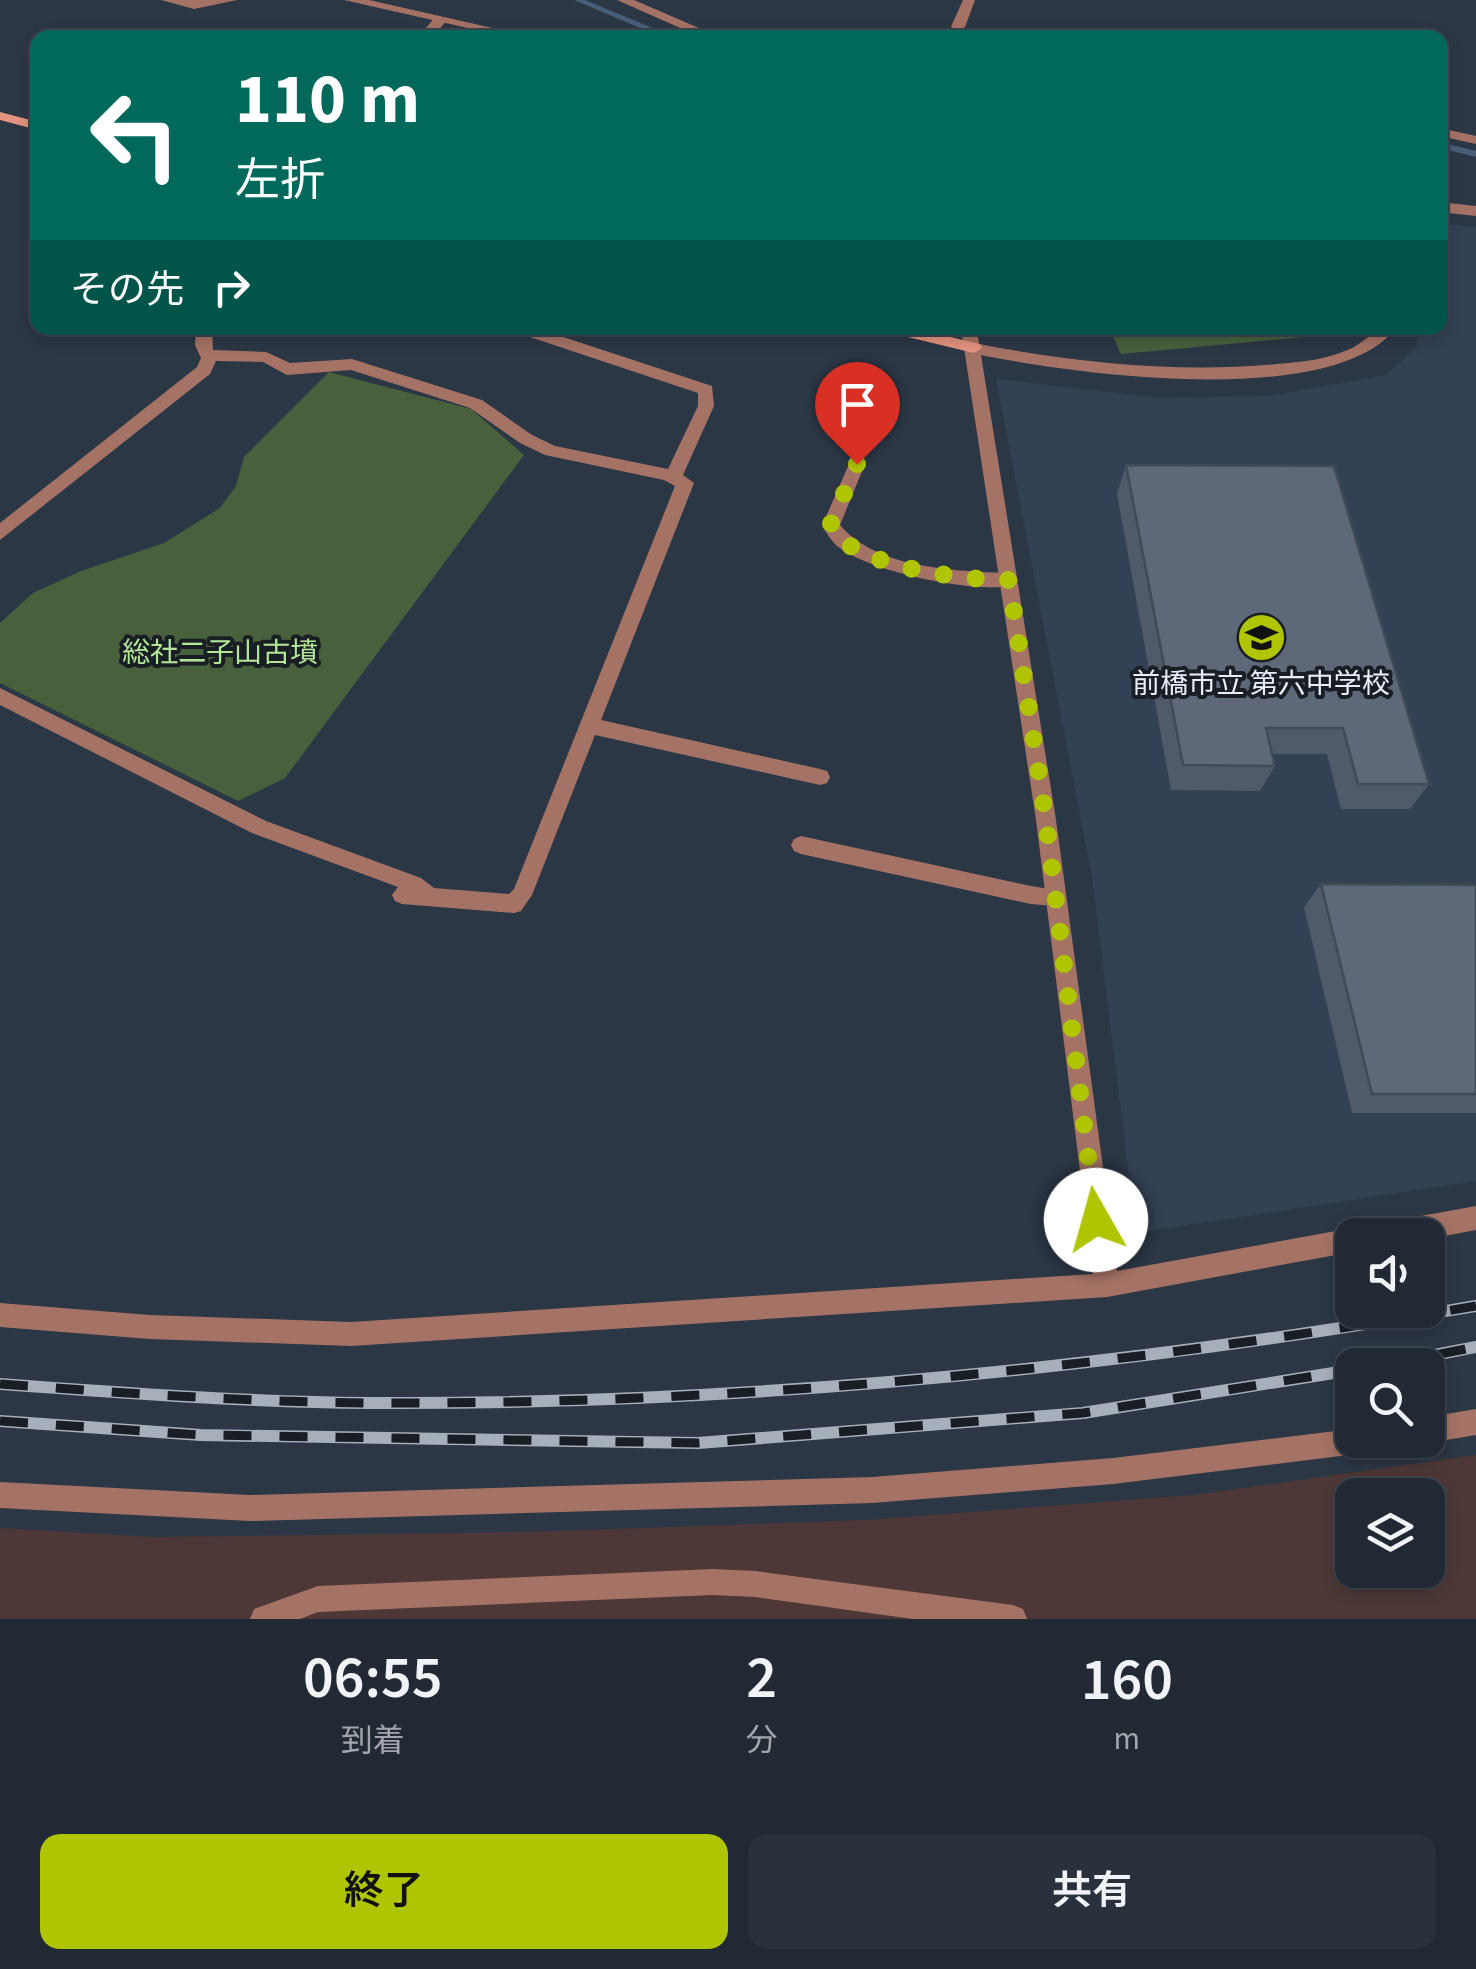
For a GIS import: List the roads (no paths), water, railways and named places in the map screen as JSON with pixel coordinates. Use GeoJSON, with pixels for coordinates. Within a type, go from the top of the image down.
{"type":"FeatureCollection","features":[{"type":"Feature","properties":{"kind":"street"},"geometry":{"type":"LineString","coordinates":[[167,0],[194,5],[231,0]]}},
{"type":"Feature","properties":{"kind":"street"},"geometry":{"type":"LineString","coordinates":[[350,0],[490,29]]}},
{"type":"Feature","properties":{"kind":"street"},"geometry":{"type":"LineString","coordinates":[[623,0],[696,30]]}},
{"type":"Feature","properties":{"kind":"street"},"geometry":{"type":"LineString","coordinates":[[958,27],[969,0]]}},
{"type":"Feature","properties":{"kind":"street"},"geometry":{"type":"LineString","coordinates":[[431,30],[440,20]]}},
{"type":"Feature","properties":{"kind":"street"},"geometry":{"type":"LineString","coordinates":[[0,116],[30,124]]}},
{"type":"Feature","properties":{"kind":"street"},"geometry":{"type":"LineString","coordinates":[[1448,134],[1476,140]]}},
{"type":"Feature","properties":{"kind":"street"},"geometry":{"type":"LineString","coordinates":[[1448,208],[1476,211]]}},
{"type":"Feature","properties":{"kind":"street"},"geometry":{"type":"LineString","coordinates":[[0,533],[204,370],[209,365],[205,335]]}},
{"type":"Feature","properties":{"kind":"street"},"geometry":{"type":"LineString","coordinates":[[542,335],[706,390],[706,406],[673,477]]}},
{"type":"Feature","properties":{"kind":"street"},"geometry":{"type":"LineString","coordinates":[[1107,1284],[1056,896],[971,338],[1120,373],[1215,373],[1314,366],[1338,360],[1381,335]]}},
{"type":"Feature","properties":{"kind":"street"},"geometry":{"type":"LineString","coordinates":[[208,355],[266,357],[286,369],[352,364],[476,404],[550,451],[673,477],[684,483],[522,895],[514,904],[402,895]]}},
{"type":"Feature","properties":{"kind":"street"},"geometry":{"type":"LineString","coordinates":[[857,464],[830,526],[844,540],[892,565],[970,580],[1009,580]]}},
{"type":"Feature","properties":{"kind":"street"},"geometry":{"type":"LineString","coordinates":[[0,696],[259,827],[414,884],[430,897]]}},
{"type":"Feature","properties":{"kind":"street"},"geometry":{"type":"LineString","coordinates":[[590,726],[820,777]]}},
{"type":"Feature","properties":{"kind":"street"},"geometry":{"type":"LineString","coordinates":[[801,845],[1031,895],[1056,896]]}},
{"type":"Feature","properties":{"kind":"street"},"geometry":{"type":"LineString","coordinates":[[1445,1224],[1476,1218]]}},
{"type":"Feature","properties":{"kind":"street"},"geometry":{"type":"LineString","coordinates":[[0,1315],[150,1327],[351,1334],[1107,1284],[1335,1243]]}},
{"type":"Feature","properties":{"kind":"street"},"geometry":{"type":"LineString","coordinates":[[1445,1427],[1476,1422]]}},
{"type":"Feature","properties":{"kind":"street"},"geometry":{"type":"LineString","coordinates":[[0,1495],[250,1508],[872,1490],[1113,1471],[1335,1444]]}},
{"type":"Feature","properties":{"kind":"street"},"geometry":{"type":"LineString","coordinates":[[264,1619],[318,1599],[712,1582],[756,1584],[1013,1619]]}},
{"type":"Feature","properties":{"kind":"waterway"},"geometry":{"type":"LineString","coordinates":[[578,0],[653,30]]}},
{"type":"Feature","properties":{"kind":"waterway"},"geometry":{"type":"LineString","coordinates":[[1448,147],[1476,154]]}},
{"type":"Feature","properties":{"kind":"railway"},"geometry":{"type":"LineString","coordinates":[[0,1384],[370,1403],[648,1398],[787,1390],[1063,1365],[1476,1306]]}},
{"type":"Feature","properties":{"kind":"railway"},"geometry":{"type":"LineString","coordinates":[[1445,1353],[1476,1347]]}},
{"type":"Feature","properties":{"kind":"railway"},"geometry":{"type":"LineString","coordinates":[[0,1421],[201,1435],[698,1443],[1083,1413],[1335,1373]]}},
{"type":"Feature","properties":{"kind":"place","name":"前橋市立 第六中学校"},"geometry":{"type":"Point","coordinates":[1261,637]}},
{"type":"Feature","properties":{"kind":"park label","name":"総社二子山古墳"},"geometry":{"type":"Point","coordinates":[220,653]}}]}
